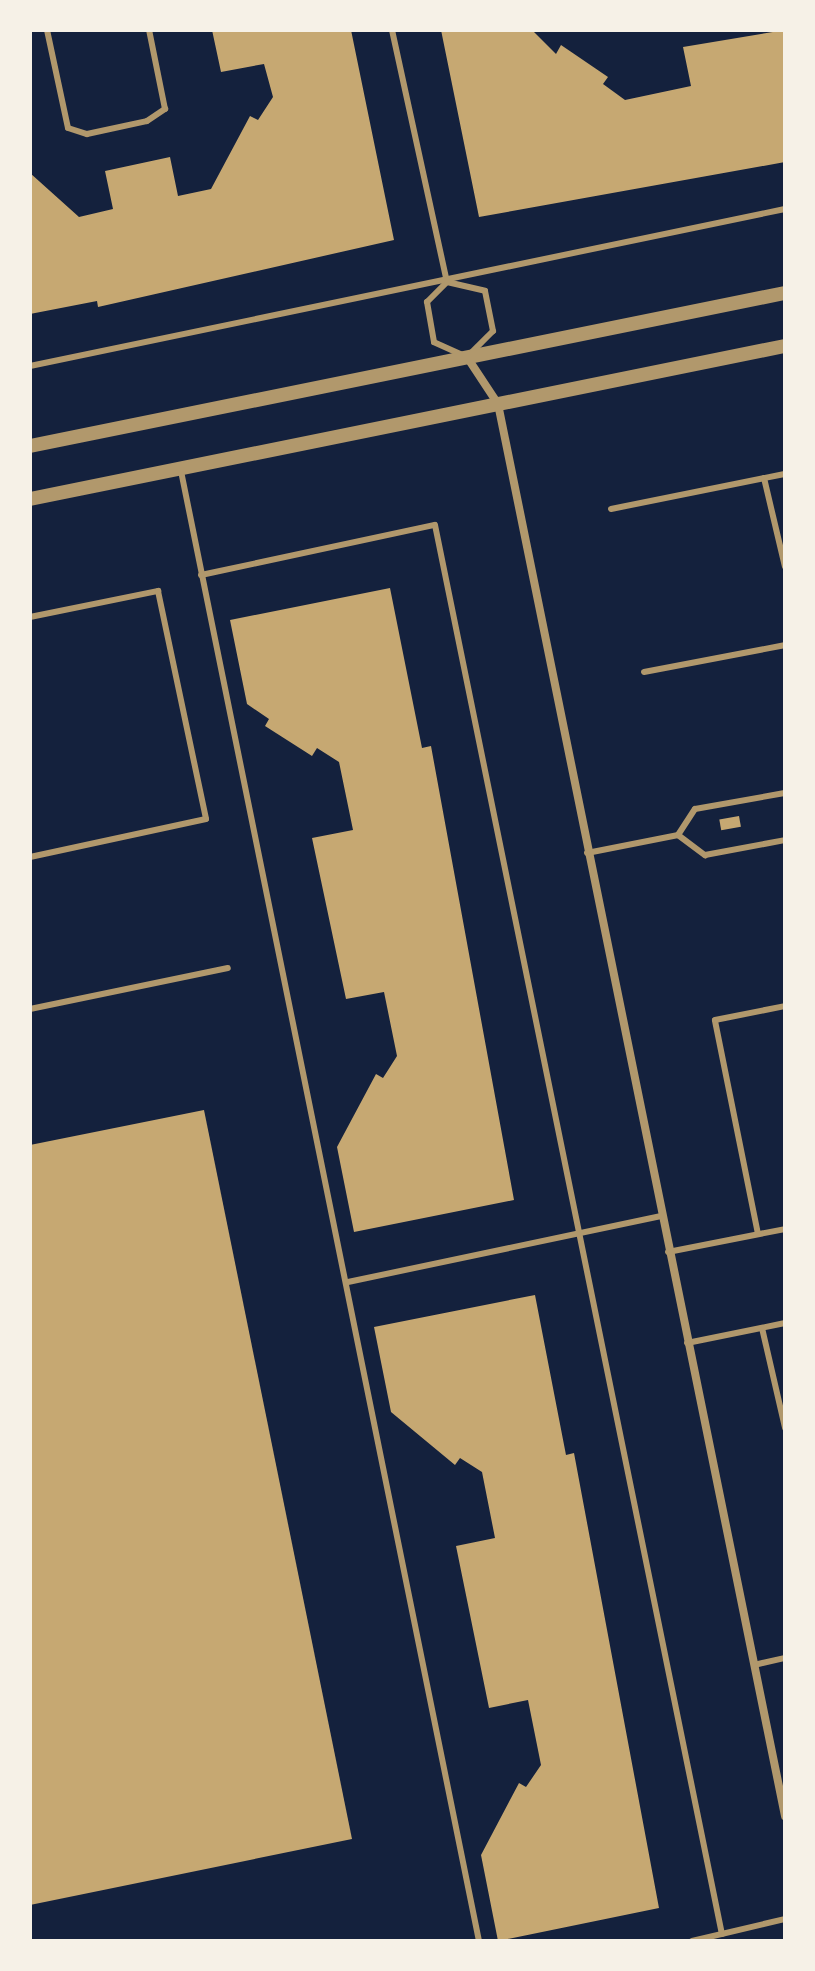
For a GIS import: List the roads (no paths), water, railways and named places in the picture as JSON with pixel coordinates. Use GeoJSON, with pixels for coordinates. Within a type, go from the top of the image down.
{"type":"FeatureCollection","features":[{"type":"Feature","properties":{"kind":"street"},"geometry":{"type":"LineString","coordinates":[[30,446],[785,293]]}},
{"type":"Feature","properties":{"kind":"street"},"geometry":{"type":"LineString","coordinates":[[30,499],[785,346]]}},
{"type":"Feature","properties":{"kind":"street"},"geometry":{"type":"LineString","coordinates":[[467,357],[498,404],[785,1816]]}},
{"type":"Feature","properties":{"kind":"lane"},"geometry":{"type":"LineString","coordinates":[[47,30],[68,128],[87,134],[147,121],[165,109],[149,30]]}},
{"type":"Feature","properties":{"kind":"lane"},"geometry":{"type":"LineString","coordinates":[[392,30],[447,282]]}},
{"type":"Feature","properties":{"kind":"lane"},"geometry":{"type":"LineString","coordinates":[[30,366],[447,282],[785,209]]}},
{"type":"Feature","properties":{"kind":"lane"},"geometry":{"type":"LineString","coordinates":[[447,282],[485,291],[493,331],[467,357],[434,342],[427,302],[447,282]]}},
{"type":"Feature","properties":{"kind":"lane"},"geometry":{"type":"LineString","coordinates":[[180,469],[348,1282],[479,1941]]}},
{"type":"Feature","properties":{"kind":"lane"},"geometry":{"type":"LineString","coordinates":[[611,509],[785,474]]}},
{"type":"Feature","properties":{"kind":"lane"},"geometry":{"type":"LineString","coordinates":[[764,478],[785,567]]}},
{"type":"Feature","properties":{"kind":"lane"},"geometry":{"type":"LineString","coordinates":[[201,575],[435,525],[722,1934]]}},
{"type":"Feature","properties":{"kind":"lane"},"geometry":{"type":"LineString","coordinates":[[30,617],[158,591],[206,819],[30,857]]}},
{"type":"Feature","properties":{"kind":"lane"},"geometry":{"type":"LineString","coordinates":[[644,672],[785,645]]}},
{"type":"Feature","properties":{"kind":"lane"},"geometry":{"type":"LineString","coordinates":[[587,853],[678,835],[695,809],[785,793]]}},
{"type":"Feature","properties":{"kind":"lane"},"geometry":{"type":"LineString","coordinates":[[678,835],[705,855],[785,840]]}},
{"type":"Feature","properties":{"kind":"lane"},"geometry":{"type":"LineString","coordinates":[[30,1009],[228,968]]}},
{"type":"Feature","properties":{"kind":"lane"},"geometry":{"type":"LineString","coordinates":[[758,1234],[715,1020],[785,1006]]}},
{"type":"Feature","properties":{"kind":"lane"},"geometry":{"type":"LineString","coordinates":[[348,1282],[661,1216]]}},
{"type":"Feature","properties":{"kind":"lane"},"geometry":{"type":"LineString","coordinates":[[668,1252],[785,1229]]}},
{"type":"Feature","properties":{"kind":"lane"},"geometry":{"type":"LineString","coordinates":[[687,1343],[785,1323]]}},
{"type":"Feature","properties":{"kind":"lane"},"geometry":{"type":"LineString","coordinates":[[762,1328],[785,1428]]}},
{"type":"Feature","properties":{"kind":"lane"},"geometry":{"type":"LineString","coordinates":[[754,1665],[785,1658]]}},
{"type":"Feature","properties":{"kind":"lane"},"geometry":{"type":"LineString","coordinates":[[774,1762],[785,1760]]}},
{"type":"Feature","properties":{"kind":"lane"},"geometry":{"type":"LineString","coordinates":[[692,1941],[785,1919]]}}]}
